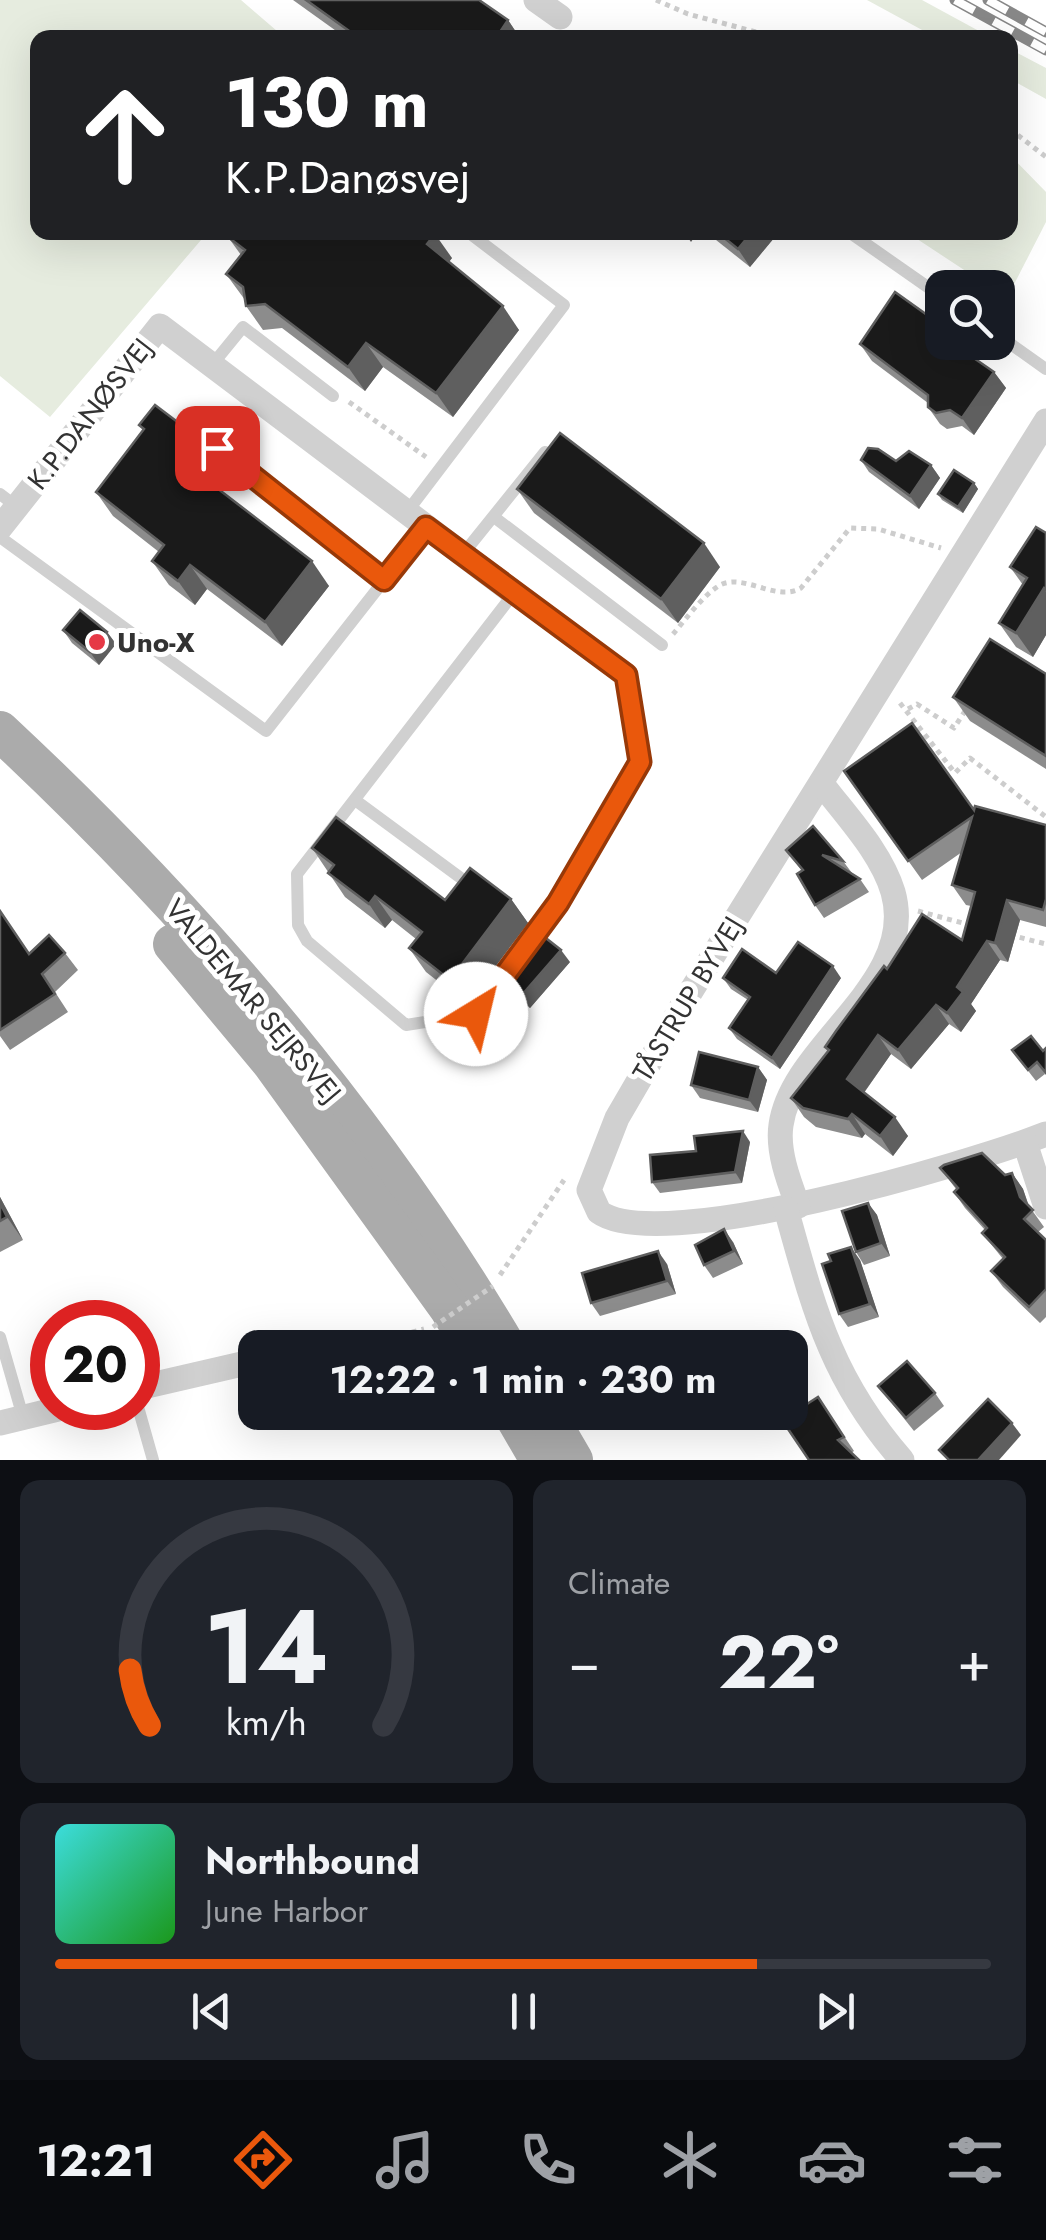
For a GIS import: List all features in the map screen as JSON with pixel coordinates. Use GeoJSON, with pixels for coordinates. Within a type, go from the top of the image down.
{"type":"FeatureCollection","features":[{"type":"Feature","properties":{"kind":"main road","name":"VALDEMAR SEJRSVEJ"},"geometry":{"type":"LineString","coordinates":[[0,730],[108,831],[296,1044],[474,1291],[497,1330]]}},
{"type":"Feature","properties":{"kind":"main road","name":"VALDEMAR SEJRSVEJ"},"geometry":{"type":"LineString","coordinates":[[0,766],[91,846],[272,1063],[463,1330]]}},
{"type":"Feature","properties":{"kind":"main road"},"geometry":{"type":"LineString","coordinates":[[522,1430],[540,1460]]}},
{"type":"Feature","properties":{"kind":"main road"},"geometry":{"type":"LineString","coordinates":[[556,1430],[573,1460]]}},
{"type":"Feature","properties":{"kind":"street"},"geometry":{"type":"LineString","coordinates":[[536,0],[560,16]]}},
{"type":"Feature","properties":{"kind":"street","name":"K.P.DANØSVEJ"},"geometry":{"type":"LineString","coordinates":[[0,528],[8,500],[160,326],[514,593]]}},
{"type":"Feature","properties":{"kind":"street","name":"TÅSTRUP BYVEJ"},"geometry":{"type":"LineString","coordinates":[[1046,421],[688,996],[618,1118],[590,1180],[591,1198],[599,1212],[627,1225],[792,1208],[1035,1138],[1046,1207]]}},
{"type":"Feature","properties":{"kind":"street"},"geometry":{"type":"LineString","coordinates":[[822,784],[885,872],[897,910],[895,932],[884,964],[784,1108],[780,1144],[809,1302],[837,1367],[902,1460]]}},
{"type":"Feature","properties":{"kind":"street"},"geometry":{"type":"LineString","coordinates":[[160,1383],[238,1365]]}},
{"type":"Feature","properties":{"kind":"lane"},"geometry":{"type":"LineString","coordinates":[[0,537],[266,731],[384,580],[440,468],[564,304],[479,240]]}},
{"type":"Feature","properties":{"kind":"lane"},"geometry":{"type":"LineString","coordinates":[[860,240],[925,285]]}},
{"type":"Feature","properties":{"kind":"lane"},"geometry":{"type":"LineString","coordinates":[[212,365],[243,327],[333,396]]}},
{"type":"Feature","properties":{"kind":"lane"},"geometry":{"type":"LineString","coordinates":[[1015,347],[1046,369]]}},
{"type":"Feature","properties":{"kind":"lane"},"geometry":{"type":"LineString","coordinates":[[217,448],[384,580]]}},
{"type":"Feature","properties":{"kind":"lane"},"geometry":{"type":"LineString","coordinates":[[463,554],[545,452]]}},
{"type":"Feature","properties":{"kind":"lane"},"geometry":{"type":"LineString","coordinates":[[494,517],[662,645]]}},
{"type":"Feature","properties":{"kind":"lane"},"geometry":{"type":"LineString","coordinates":[[514,593],[626,675],[640,762],[558,903],[476,1014],[406,1024],[306,940],[298,925],[298,874],[514,593]]}},
{"type":"Feature","properties":{"kind":"lane"},"geometry":{"type":"LineString","coordinates":[[355,800],[473,887]]}},
{"type":"Feature","properties":{"kind":"lane"},"geometry":{"type":"LineString","coordinates":[[0,1337],[12,1420]]}},
{"type":"Feature","properties":{"kind":"lane"},"geometry":{"type":"LineString","coordinates":[[145,1430],[153,1460]]}},
{"type":"Feature","properties":{"kind":"path"},"geometry":{"type":"LineString","coordinates":[[656,0],[688,14],[749,30]]}},
{"type":"Feature","properties":{"kind":"path"},"geometry":{"type":"LineString","coordinates":[[1018,135],[1046,158]]}},
{"type":"Feature","properties":{"kind":"path"},"geometry":{"type":"LineString","coordinates":[[333,396],[343,398],[440,468]]}},
{"type":"Feature","properties":{"kind":"path"},"geometry":{"type":"LineString","coordinates":[[662,645],[715,588],[727,582],[790,594],[801,588],[850,528],[878,530],[962,556]]}},
{"type":"Feature","properties":{"kind":"path"},"geometry":{"type":"LineString","coordinates":[[881,689],[908,709],[955,773],[970,758],[1046,817]]}},
{"type":"Feature","properties":{"kind":"path"},"geometry":{"type":"LineString","coordinates":[[908,709],[916,704],[954,728],[976,695]]}},
{"type":"Feature","properties":{"kind":"path"},"geometry":{"type":"LineString","coordinates":[[897,910],[912,910],[988,930]]}},
{"type":"Feature","properties":{"kind":"path"},"geometry":{"type":"LineString","coordinates":[[1008,934],[1046,944]]}},
{"type":"Feature","properties":{"kind":"path"},"geometry":{"type":"LineString","coordinates":[[419,1330],[433,1326],[493,1286],[571,1170]]}},
{"type":"Feature","properties":{"kind":"shaded area"},"geometry":{"type":"Polygon","coordinates":[[[0,0],[241,0],[276,30],[30,30],[30,240],[201,240],[50,417],[0,376],[0,0]]]}},
{"type":"Feature","properties":{"kind":"shaded area"},"geometry":{"type":"Polygon","coordinates":[[[867,0],[922,0],[977,30],[922,30],[867,0]]]}},
{"type":"Feature","properties":{"kind":"shaded area"},"geometry":{"type":"Polygon","coordinates":[[[1018,53],[1046,68],[1046,99],[1018,83],[1018,53]]]}},
{"type":"Feature","properties":{"kind":"shaded area"},"geometry":{"type":"Polygon","coordinates":[[[1018,163],[1046,192],[1046,222],[1015,282],[1015,270],[964,270],[919,240],[1018,240],[1018,163]]]}},
{"type":"Feature","properties":{"kind":"building"},"geometry":{"type":"Polygon","coordinates":[[[306,0],[479,0],[508,20],[501,30],[348,30],[306,0]]]}},
{"type":"Feature","properties":{"kind":"building"},"geometry":{"type":"Polygon","coordinates":[[[232,240],[430,240],[427,244],[503,306],[436,393],[366,343],[348,367],[265,304],[246,306],[243,287],[226,274],[245,250],[232,240]]]}},
{"type":"Feature","properties":{"kind":"building"},"geometry":{"type":"Polygon","coordinates":[[[727,240],[745,240],[738,249],[727,240]]]}},
{"type":"Feature","properties":{"kind":"building"},"geometry":{"type":"Polygon","coordinates":[[[895,292],[925,313],[925,360],[977,360],[994,372],[962,418],[950,410],[936,413],[928,407],[928,395],[860,344],[895,292]]]}},
{"type":"Feature","properties":{"kind":"building"},"geometry":{"type":"Polygon","coordinates":[[[155,405],[200,439],[183,462],[312,561],[265,622],[190,565],[178,581],[152,561],[164,545],[96,492],[144,429],[139,425],[155,405]]]}},
{"type":"Feature","properties":{"kind":"building"},"geometry":{"type":"Polygon","coordinates":[[[560,433],[704,543],[661,599],[517,489],[560,433]]]}},
{"type":"Feature","properties":{"kind":"building"},"geometry":{"type":"Polygon","coordinates":[[[868,448],[878,449],[896,461],[909,451],[931,465],[910,496],[861,460],[868,448]]]}},
{"type":"Feature","properties":{"kind":"building"},"geometry":{"type":"Polygon","coordinates":[[[954,470],[974,483],[958,507],[938,494],[954,470]]]}},
{"type":"Feature","properties":{"kind":"building"},"geometry":{"type":"Polygon","coordinates":[[[1036,527],[1046,533],[1046,590],[1016,633],[999,623],[1027,578],[1010,567],[1036,527]]]}},
{"type":"Feature","properties":{"kind":"building"},"geometry":{"type":"Polygon","coordinates":[[[80,610],[107,632],[90,652],[63,630],[80,610]]]}},
{"type":"Feature","properties":{"kind":"building"},"geometry":{"type":"Polygon","coordinates":[[[990,639],[1046,674],[1046,756],[953,697],[990,639]]]}},
{"type":"Feature","properties":{"kind":"building"},"geometry":{"type":"Polygon","coordinates":[[[912,723],[974,810],[975,806],[1046,825],[1046,899],[1043,910],[1007,900],[995,943],[987,941],[957,987],[963,992],[947,1013],[936,1005],[898,1050],[878,1035],[847,1079],[895,1117],[880,1136],[852,1114],[848,1119],[803,1108],[791,1098],[829,1050],[825,1047],[884,966],[887,969],[922,914],[962,940],[975,892],[952,885],[972,817],[908,861],[844,771],[912,723]]]}},
{"type":"Feature","properties":{"kind":"building"},"geometry":{"type":"Polygon","coordinates":[[[336,817],[445,900],[470,868],[511,899],[450,980],[409,948],[422,932],[375,896],[369,904],[328,873],[334,865],[312,848],[336,817]]]}},
{"type":"Feature","properties":{"kind":"building"},"geometry":{"type":"Polygon","coordinates":[[[813,826],[843,861],[822,855],[860,879],[815,905],[797,874],[803,870],[786,850],[813,826]]]}},
{"type":"Feature","properties":{"kind":"building"},"geometry":{"type":"Polygon","coordinates":[[[0,911],[29,954],[49,935],[65,953],[42,974],[55,994],[0,1030],[0,911]]]}},
{"type":"Feature","properties":{"kind":"building"},"geometry":{"type":"Polygon","coordinates":[[[533,928],[561,950],[521,996],[507,985],[500,993],[490,985],[533,928]]]}},
{"type":"Feature","properties":{"kind":"building"},"geometry":{"type":"Polygon","coordinates":[[[798,942],[833,966],[772,1058],[729,1028],[750,997],[723,978],[742,949],[776,973],[798,942]]]}},
{"type":"Feature","properties":{"kind":"building"},"geometry":{"type":"Polygon","coordinates":[[[1031,1036],[1043,1051],[1046,1048],[1046,1073],[1037,1062],[1028,1070],[1012,1050],[1031,1036]]]}},
{"type":"Feature","properties":{"kind":"building"},"geometry":{"type":"Polygon","coordinates":[[[699,1052],[758,1067],[749,1100],[691,1085],[699,1052]]]}},
{"type":"Feature","properties":{"kind":"building"},"geometry":{"type":"Polygon","coordinates":[[[743,1131],[735,1172],[652,1182],[650,1155],[696,1151],[694,1136],[743,1131]]]}},
{"type":"Feature","properties":{"kind":"building"},"geometry":{"type":"Polygon","coordinates":[[[982,1153],[1005,1175],[1012,1173],[1020,1197],[1033,1210],[1024,1219],[1046,1240],[1046,1289],[1029,1307],[991,1271],[1005,1257],[982,1233],[987,1228],[954,1192],[958,1188],[940,1168],[982,1153]]]}},
{"type":"Feature","properties":{"kind":"building"},"geometry":{"type":"Polygon","coordinates":[[[0,1203],[7,1217],[0,1221],[0,1203]]]}},
{"type":"Feature","properties":{"kind":"building"},"geometry":{"type":"Polygon","coordinates":[[[868,1203],[881,1243],[856,1252],[842,1211],[868,1203]]]}},
{"type":"Feature","properties":{"kind":"building"},"geometry":{"type":"Polygon","coordinates":[[[724,1229],[734,1251],[704,1265],[695,1245],[724,1229]]]}},
{"type":"Feature","properties":{"kind":"building"},"geometry":{"type":"Polygon","coordinates":[[[851,1247],[870,1304],[839,1314],[822,1264],[831,1261],[828,1254],[851,1247]]]}},
{"type":"Feature","properties":{"kind":"building"},"geometry":{"type":"Polygon","coordinates":[[[658,1251],[667,1281],[591,1303],[582,1273],[658,1251]]]}},
{"type":"Feature","properties":{"kind":"building"},"geometry":{"type":"Polygon","coordinates":[[[907,1361],[935,1393],[906,1418],[878,1386],[907,1361]]]}},
{"type":"Feature","properties":{"kind":"building"},"geometry":{"type":"Polygon","coordinates":[[[818,1397],[844,1437],[838,1440],[859,1460],[809,1460],[789,1430],[808,1430],[808,1403],[818,1397]]]}},
{"type":"Feature","properties":{"kind":"building"},"geometry":{"type":"Polygon","coordinates":[[[988,1399],[1012,1423],[978,1460],[949,1460],[939,1450],[988,1399]]]}},
{"type":"Feature","properties":{"kind":"railway"},"geometry":{"type":"LineString","coordinates":[[955,0],[1010,30]]}},
{"type":"Feature","properties":{"kind":"railway"},"geometry":{"type":"LineString","coordinates":[[988,0],[1046,32]]}},
{"type":"Feature","properties":{"kind":"railway"},"geometry":{"type":"LineString","coordinates":[[1018,35],[1046,50]]}},
{"type":"Feature","properties":{"kind":"place","name":"Uno-X"},"geometry":{"type":"Point","coordinates":[97,642]}},
{"type":"Feature","properties":{"kind":"route"},"geometry":{"type":"LineString","coordinates":[[217,448],[384,580],[426,527],[626,675],[640,762],[558,903],[476,1014]]}}]}
